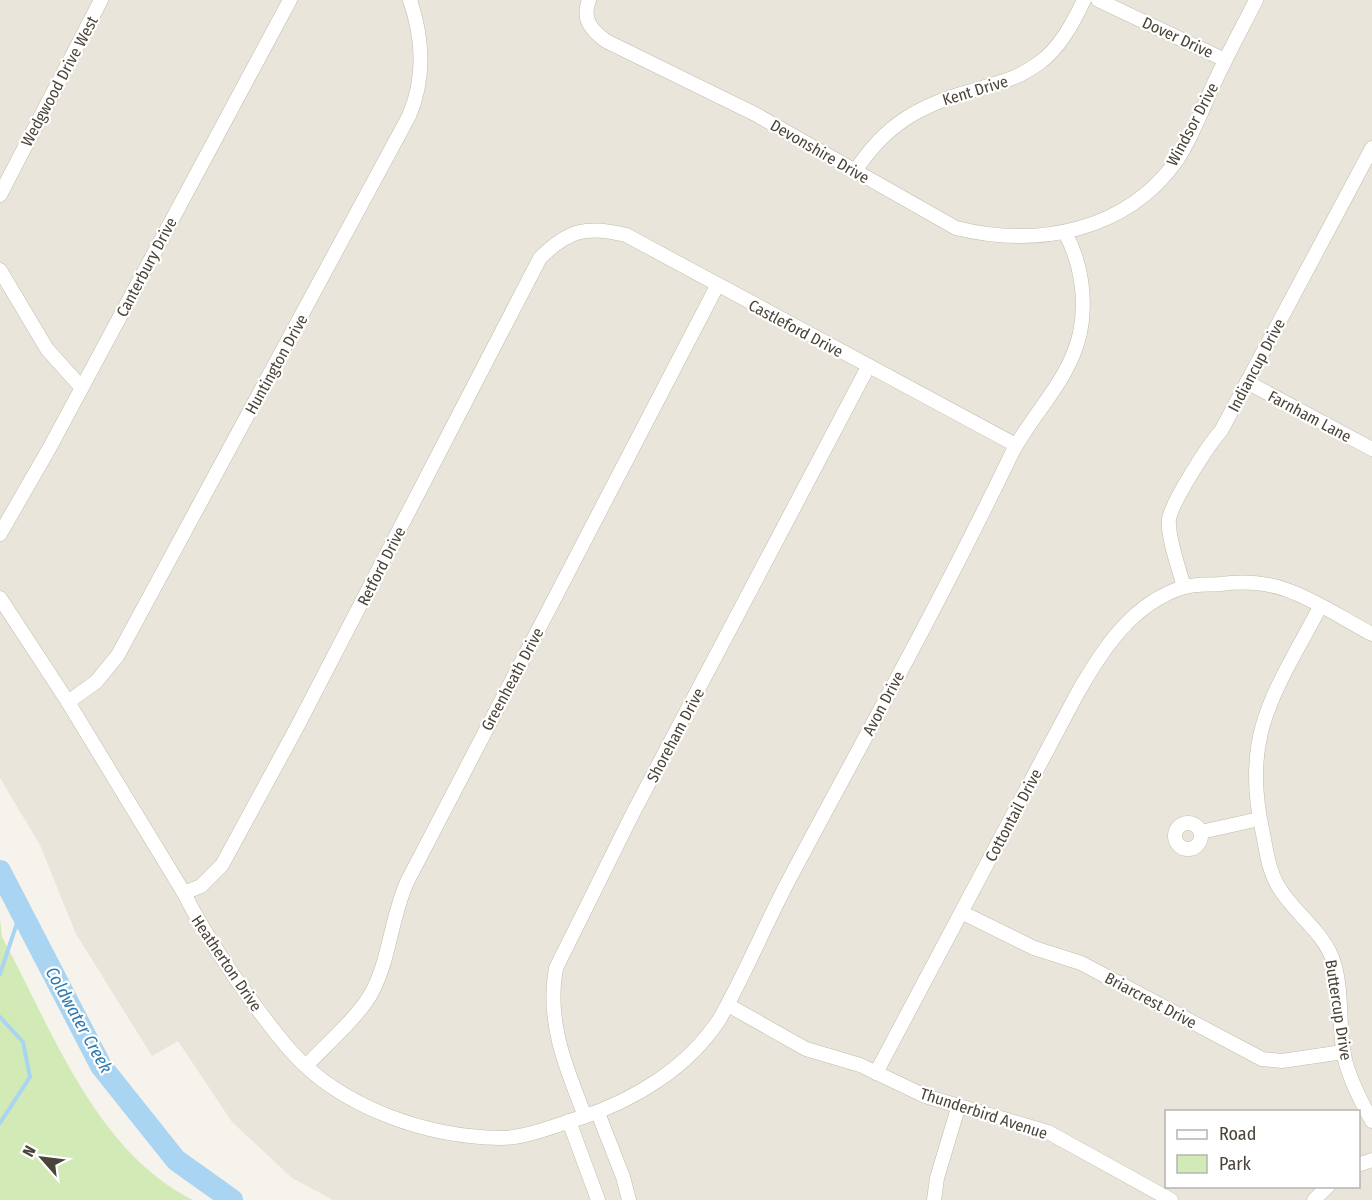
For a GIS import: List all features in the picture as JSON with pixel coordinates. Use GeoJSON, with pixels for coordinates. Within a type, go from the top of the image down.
{"type":"FeatureCollection","features":[{"type":"Feature","properties":{"kind":"street","name":"Wedgwood Drive West"},"geometry":{"type":"LineString","coordinates":[[0,195],[101,0]]}},
{"type":"Feature","properties":{"kind":"street","name":"Canterbury Drive"},"geometry":{"type":"LineString","coordinates":[[0,534],[290,0]]}},
{"type":"Feature","properties":{"kind":"street","name":"Huntington Drive"},"geometry":{"type":"LineString","coordinates":[[68,702],[96,682],[118,655],[410,116],[418,97],[421,76],[421,54],[410,0]]}},
{"type":"Feature","properties":{"kind":"street","name":"Devonshire Drive"},"geometry":{"type":"LineString","coordinates":[[589,0],[585,13],[588,24],[606,41],[754,114],[956,228],[987,236],[1016,237],[1065,233]]}},
{"type":"Feature","properties":{"kind":"street","name":"Kent Drive"},"geometry":{"type":"LineString","coordinates":[[856,170],[872,146],[911,114],[935,102],[1000,85],[1041,62],[1068,32],[1084,0]]}},
{"type":"Feature","properties":{"kind":"street","name":"Dover Drive"},"geometry":{"type":"LineString","coordinates":[[1098,0],[1225,60]]}},
{"type":"Feature","properties":{"kind":"street","name":"Windsor Drive"},"geometry":{"type":"LineString","coordinates":[[1065,233],[1089,226],[1132,206],[1163,177],[1178,159],[1256,0]]}},
{"type":"Feature","properties":{"kind":"street","name":"Indiancup Drive"},"geometry":{"type":"LineString","coordinates":[[1184,587],[1169,527],[1172,511],[1210,444],[1221,431],[1372,148]]}},
{"type":"Feature","properties":{"kind":"street","name":"Castleford Drive"},"geometry":{"type":"LineString","coordinates":[[572,234],[588,229],[606,230],[626,235],[1016,446]]}},
{"type":"Feature","properties":{"kind":"street","name":"Avon Drive"},"geometry":{"type":"LineString","coordinates":[[592,1114],[632,1098],[676,1066],[708,1037],[728,1005],[791,876],[882,706],[1016,446],[1061,381],[1080,334],[1083,312],[1076,252],[1065,233]]}},
{"type":"Feature","properties":{"kind":"street","name":"Retford Drive"},"geometry":{"type":"LineString","coordinates":[[184,893],[201,886],[222,865],[297,728],[540,258],[554,244],[572,234]]}},
{"type":"Feature","properties":{"kind":"street"},"geometry":{"type":"LineString","coordinates":[[0,270],[47,349],[81,387]]}},
{"type":"Feature","properties":{"kind":"street","name":"Greenheath Drive"},"geometry":{"type":"LineString","coordinates":[[307,1065],[371,995],[389,946],[397,904],[407,882],[717,286]]}},
{"type":"Feature","properties":{"kind":"street","name":"Shoreham Drive"},"geometry":{"type":"LineString","coordinates":[[629,1200],[623,1177],[592,1114],[554,1025],[552,989],[556,968],[633,813],[868,367]]}},
{"type":"Feature","properties":{"kind":"street","name":"Farnham Lane"},"geometry":{"type":"LineString","coordinates":[[1247,382],[1372,449]]}},
{"type":"Feature","properties":{"kind":"street"},"geometry":{"type":"LineString","coordinates":[[1184,587],[1263,583],[1289,590],[1372,634]]}},
{"type":"Feature","properties":{"kind":"street","name":"Cottontail Drive"},"geometry":{"type":"LineString","coordinates":[[876,1073],[1098,658],[1117,631],[1137,614],[1184,587]]}},
{"type":"Feature","properties":{"kind":"street","name":"Heatherton Drive"},"geometry":{"type":"LineString","coordinates":[[0,598],[68,702],[184,893],[198,923],[255,1006],[292,1053],[331,1085],[379,1112],[439,1130],[502,1138],[592,1114]]}},
{"type":"Feature","properties":{"kind":"street","name":"Buttercup Drive"},"geometry":{"type":"LineString","coordinates":[[1320,607],[1269,705],[1260,730],[1255,759],[1259,819],[1269,866],[1277,885],[1326,944],[1334,963],[1343,1052],[1364,1108],[1372,1120]]}},
{"type":"Feature","properties":{"kind":"street"},"geometry":{"type":"LineString","coordinates":[[1201,832],[1259,819]]}},
{"type":"Feature","properties":{"kind":"street","name":"Briarcrest Drive"},"geometry":{"type":"LineString","coordinates":[[963,913],[1034,948],[1090,968],[1262,1059],[1282,1061],[1310,1059],[1343,1052]]}},
{"type":"Feature","properties":{"kind":"street","name":"Thunderbird Avenue"},"geometry":{"type":"LineString","coordinates":[[728,1005],[806,1049],[861,1065],[925,1096],[958,1108],[1048,1132],[1171,1200]]}},
{"type":"Feature","properties":{"kind":"street"},"geometry":{"type":"LineString","coordinates":[[934,1200],[937,1178],[958,1108]]}},
{"type":"Feature","properties":{"kind":"street"},"geometry":{"type":"LineString","coordinates":[[569,1121],[598,1200]]}},
{"type":"Feature","properties":{"kind":"street"},"geometry":{"type":"LineString","coordinates":[[1314,1200],[1326,1188]]}},
{"type":"Feature","properties":{"kind":"shaded area"},"geometry":{"type":"Polygon","coordinates":[[[0,0],[1372,0],[1372,1200],[333,1200],[292,1178],[232,1122],[178,1041],[152,1056],[76,934],[40,845],[0,778],[0,0]]]}},
{"type":"Feature","properties":{"kind":"green space"},"geometry":{"type":"Polygon","coordinates":[[[0,918],[2,937],[39,1010],[80,1085],[103,1120],[129,1151],[159,1178],[193,1200],[0,1200],[0,918]]]}},
{"type":"Feature","properties":{"kind":"waterway","name":"Coldwater Creek"},"geometry":{"type":"LineString","coordinates":[[0,871],[101,1066],[176,1160],[232,1200]]}},
{"type":"Feature","properties":{"kind":"waterway"},"geometry":{"type":"LineString","coordinates":[[0,974],[21,911]]}},
{"type":"Feature","properties":{"kind":"waterway"},"geometry":{"type":"LineString","coordinates":[[0,1017],[23,1042],[30,1077],[0,1123]]}}]}
